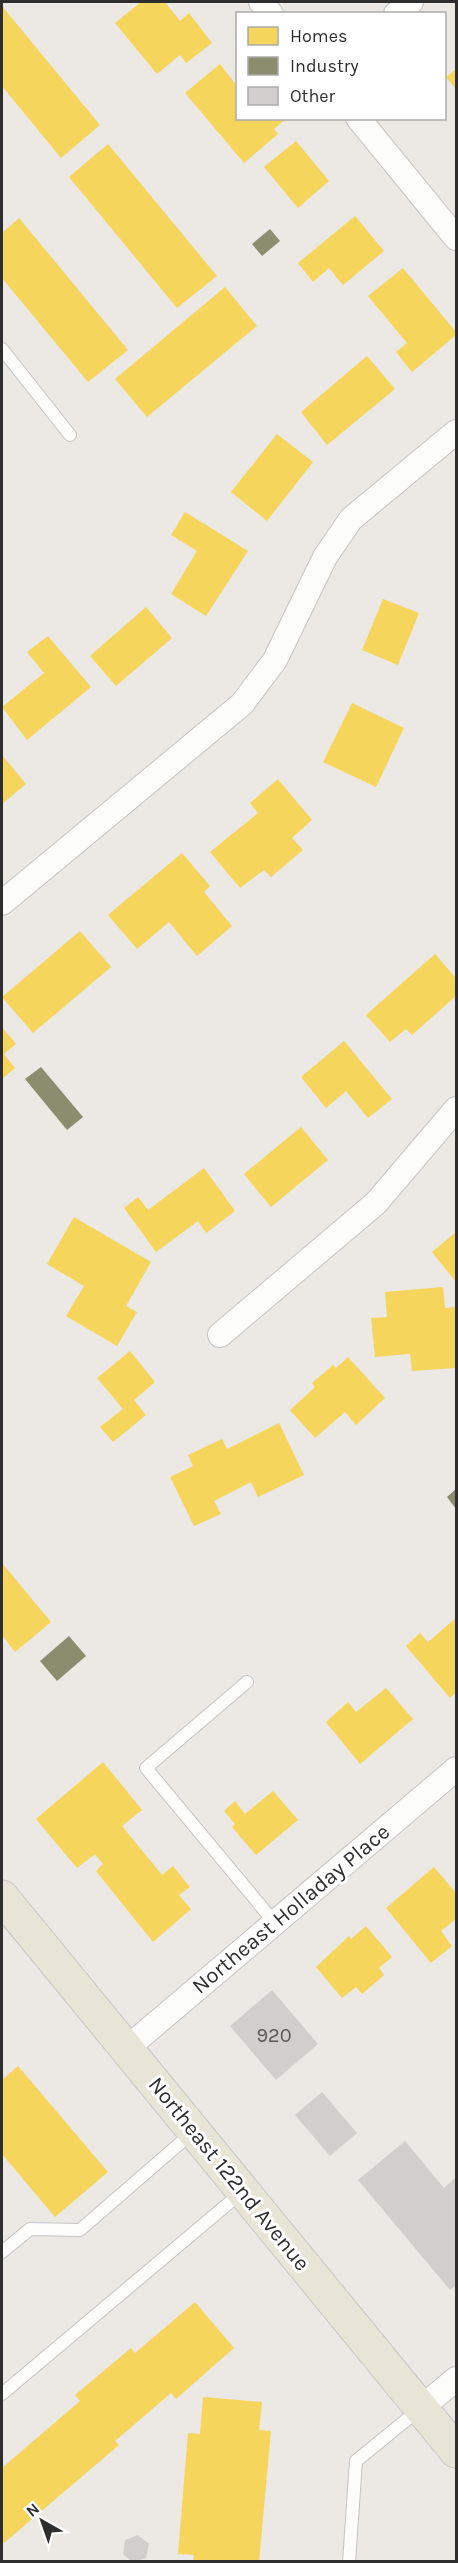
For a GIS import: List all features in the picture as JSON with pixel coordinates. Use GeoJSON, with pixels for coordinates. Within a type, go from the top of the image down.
{"type":"FeatureCollection","features":[{"type":"Feature","properties":{"kind":"main road","name":"Northeast 122nd Avenue"},"geometry":{"type":"LineString","coordinates":[[2,1897],[456,2451]]}},
{"type":"Feature","properties":{"kind":"street"},"geometry":{"type":"LineString","coordinates":[[398,12],[411,2]]}},
{"type":"Feature","properties":{"kind":"street"},"geometry":{"type":"LineString","coordinates":[[360,120],[456,238]]}},
{"type":"Feature","properties":{"kind":"street"},"geometry":{"type":"LineString","coordinates":[[2,903],[242,704],[275,660],[325,557],[351,519],[456,432]]}},
{"type":"Feature","properties":{"kind":"street"},"geometry":{"type":"LineString","coordinates":[[220,1335],[376,1203],[456,1109]]}},
{"type":"Feature","properties":{"kind":"street","name":"Northeast Holladay Place"},"geometry":{"type":"LineString","coordinates":[[126,2049],[456,1769]]}},
{"type":"Feature","properties":{"kind":"street"},"geometry":{"type":"LineString","coordinates":[[421,2408],[456,2379]]}},
{"type":"Feature","properties":{"kind":"lane"},"geometry":{"type":"LineString","coordinates":[[2,349],[70,435]]}},
{"type":"Feature","properties":{"kind":"lane"},"geometry":{"type":"LineString","coordinates":[[247,1682],[146,1768],[275,1923]]}},
{"type":"Feature","properties":{"kind":"lane"},"geometry":{"type":"LineString","coordinates":[[2,2252],[30,2229],[80,2230],[194,2131]]}},
{"type":"Feature","properties":{"kind":"lane"},"geometry":{"type":"LineString","coordinates":[[2,2394],[243,2191]]}},
{"type":"Feature","properties":{"kind":"lane"},"geometry":{"type":"LineString","coordinates":[[349,2562],[356,2462],[421,2408]]}},
{"type":"Feature","properties":{"kind":"building: Homes"},"geometry":{"type":"Polygon","coordinates":[[[141,2],[165,2],[180,21],[189,13],[212,43],[186,63],[180,55],[157,74],[115,23],[141,2]]]}},
{"type":"Feature","properties":{"kind":"building: Homes"},"geometry":{"type":"Polygon","coordinates":[[[2,6],[100,125],[61,158],[2,86],[2,6]]]}},
{"type":"Feature","properties":{"kind":"building: Homes"},"geometry":{"type":"Polygon","coordinates":[[[220,64],[236,85],[236,120],[285,120],[274,129],[278,134],[244,163],[185,93],[220,64]]]}},
{"type":"Feature","properties":{"kind":"building: Homes"},"geometry":{"type":"Polygon","coordinates":[[[456,69],[456,89],[446,77],[456,69]]]}},
{"type":"Feature","properties":{"kind":"building: Homes"},"geometry":{"type":"Polygon","coordinates":[[[296,141],[329,181],[298,208],[264,167],[296,141]]]}},
{"type":"Feature","properties":{"kind":"building: Homes"},"geometry":{"type":"Polygon","coordinates":[[[108,144],[217,276],[177,308],[69,177],[108,144]]]}},
{"type":"Feature","properties":{"kind":"building: Homes"},"geometry":{"type":"Polygon","coordinates":[[[355,216],[384,251],[343,285],[329,268],[313,282],[298,263],[355,216]]]}},
{"type":"Feature","properties":{"kind":"building: Homes"},"geometry":{"type":"Polygon","coordinates":[[[19,218],[128,350],[88,382],[2,278],[2,233],[19,218]]]}},
{"type":"Feature","properties":{"kind":"building: Homes"},"geometry":{"type":"Polygon","coordinates":[[[403,268],[456,332],[456,335],[412,372],[396,352],[407,343],[368,296],[403,268]]]}},
{"type":"Feature","properties":{"kind":"building: Homes"},"geometry":{"type":"Polygon","coordinates":[[[225,287],[257,326],[147,417],[115,379],[225,287]]]}},
{"type":"Feature","properties":{"kind":"building: Homes"},"geometry":{"type":"Polygon","coordinates":[[[367,356],[395,389],[327,445],[301,412],[367,356]]]}},
{"type":"Feature","properties":{"kind":"building: Homes"},"geometry":{"type":"Polygon","coordinates":[[[277,434],[313,462],[267,521],[231,492],[277,434]]]}},
{"type":"Feature","properties":{"kind":"building: Homes"},"geometry":{"type":"Polygon","coordinates":[[[185,512],[248,551],[206,616],[171,594],[197,551],[171,535],[185,512]]]}},
{"type":"Feature","properties":{"kind":"building: Homes"},"geometry":{"type":"Polygon","coordinates":[[[383,599],[419,613],[398,665],[362,650],[383,599]]]}},
{"type":"Feature","properties":{"kind":"building: Homes"},"geometry":{"type":"Polygon","coordinates":[[[146,607],[172,638],[116,686],[90,656],[146,607]]]}},
{"type":"Feature","properties":{"kind":"building: Homes"},"geometry":{"type":"Polygon","coordinates":[[[48,636],[91,687],[27,740],[2,707],[44,673],[27,652],[48,636]]]}},
{"type":"Feature","properties":{"kind":"building: Homes"},"geometry":{"type":"Polygon","coordinates":[[[352,703],[404,728],[376,787],[323,762],[352,703]]]}},
{"type":"Feature","properties":{"kind":"building: Homes"},"geometry":{"type":"Polygon","coordinates":[[[2,755],[26,784],[2,804],[2,755]]]}},
{"type":"Feature","properties":{"kind":"building: Homes"},"geometry":{"type":"Polygon","coordinates":[[[278,779],[312,820],[292,838],[303,850],[271,877],[264,870],[240,888],[210,852],[258,813],[250,803],[278,779]]]}},
{"type":"Feature","properties":{"kind":"building: Homes"},"geometry":{"type":"Polygon","coordinates":[[[182,853],[210,886],[204,892],[232,926],[197,956],[169,922],[137,949],[108,915],[182,853]]]}},
{"type":"Feature","properties":{"kind":"building: Homes"},"geometry":{"type":"Polygon","coordinates":[[[80,931],[111,967],[33,1033],[2,997],[80,931]]]}},
{"type":"Feature","properties":{"kind":"building: Homes"},"geometry":{"type":"Polygon","coordinates":[[[435,954],[456,978],[456,996],[412,1035],[406,1029],[390,1042],[366,1015],[435,954]]]}},
{"type":"Feature","properties":{"kind":"building: Homes"},"geometry":{"type":"Polygon","coordinates":[[[2,1027],[16,1044],[4,1054],[15,1068],[2,1079],[2,1027]]]}},
{"type":"Feature","properties":{"kind":"building: Homes"},"geometry":{"type":"Polygon","coordinates":[[[344,1041],[392,1099],[368,1118],[346,1091],[326,1108],[301,1077],[344,1041]]]}},
{"type":"Feature","properties":{"kind":"building: Homes"},"geometry":{"type":"Polygon","coordinates":[[[301,1127],[328,1160],[271,1207],[244,1174],[301,1127]]]}},
{"type":"Feature","properties":{"kind":"building: Homes"},"geometry":{"type":"Polygon","coordinates":[[[204,1168],[235,1211],[206,1233],[198,1221],[156,1252],[124,1208],[138,1197],[148,1210],[204,1168]]]}},
{"type":"Feature","properties":{"kind":"building: Homes"},"geometry":{"type":"Polygon","coordinates":[[[74,1217],[151,1262],[126,1306],[137,1312],[117,1346],[66,1316],[84,1286],[47,1264],[74,1217]]]}},
{"type":"Feature","properties":{"kind":"building: Homes"},"geometry":{"type":"Polygon","coordinates":[[[456,1232],[456,1282],[432,1252],[456,1232]]]}},
{"type":"Feature","properties":{"kind":"building: Homes"},"geometry":{"type":"Polygon","coordinates":[[[443,1287],[445,1308],[456,1307],[456,1368],[412,1371],[410,1354],[375,1357],[371,1318],[387,1317],[385,1292],[443,1287]]]}},
{"type":"Feature","properties":{"kind":"building: Homes"},"geometry":{"type":"Polygon","coordinates":[[[130,1351],[155,1382],[134,1400],[146,1415],[113,1442],[100,1427],[123,1409],[97,1378],[130,1351]]]}},
{"type":"Feature","properties":{"kind":"building: Homes"},"geometry":{"type":"Polygon","coordinates":[[[348,1357],[385,1398],[356,1425],[345,1412],[315,1438],[290,1410],[315,1387],[312,1383],[333,1365],[336,1368],[348,1357]]]}},
{"type":"Feature","properties":{"kind":"building: Homes"},"geometry":{"type":"Polygon","coordinates":[[[279,1423],[304,1475],[258,1497],[251,1482],[214,1501],[221,1514],[194,1526],[170,1477],[193,1466],[188,1455],[222,1439],[227,1449],[279,1423]]]}},
{"type":"Feature","properties":{"kind":"building: Homes"},"geometry":{"type":"Polygon","coordinates":[[[2,1563],[51,1622],[15,1652],[2,1635],[2,1563]]]}},
{"type":"Feature","properties":{"kind":"building: Homes"},"geometry":{"type":"Polygon","coordinates":[[[456,1618],[456,1692],[450,1698],[406,1646],[420,1633],[428,1642],[456,1618]]]}},
{"type":"Feature","properties":{"kind":"building: Homes"},"geometry":{"type":"Polygon","coordinates":[[[386,1688],[413,1719],[360,1764],[326,1722],[348,1702],[356,1712],[386,1688]]]}},
{"type":"Feature","properties":{"kind":"building: Homes"},"geometry":{"type":"Polygon","coordinates":[[[103,1762],[142,1810],[122,1826],[162,1875],[173,1866],[190,1887],[179,1895],[191,1909],[153,1942],[96,1871],[103,1864],[95,1854],[77,1868],[36,1819],[103,1762]]]}},
{"type":"Feature","properties":{"kind":"building: Homes"},"geometry":{"type":"Polygon","coordinates":[[[273,1791],[298,1820],[256,1855],[232,1827],[235,1824],[224,1811],[235,1801],[245,1814],[273,1791]]]}},
{"type":"Feature","properties":{"kind":"building: Homes"},"geometry":{"type":"Polygon","coordinates":[[[434,1867],[456,1893],[456,1919],[441,1931],[452,1946],[431,1963],[386,1908],[434,1867]]]}},
{"type":"Feature","properties":{"kind":"building: Homes"},"geometry":{"type":"Polygon","coordinates":[[[366,1926],[392,1957],[379,1968],[384,1975],[362,1994],[356,1987],[342,1998],[316,1967],[349,1936],[351,1939],[366,1926]]]}},
{"type":"Feature","properties":{"kind":"building: Homes"},"geometry":{"type":"Polygon","coordinates":[[[18,2066],[108,2172],[55,2217],[2,2154],[2,2080],[18,2066]]]}},
{"type":"Feature","properties":{"kind":"building: Homes"},"geometry":{"type":"Polygon","coordinates":[[[195,2302],[234,2348],[176,2399],[171,2393],[115,2441],[119,2445],[4,2543],[2,2540],[2,2468],[80,2401],[75,2395],[131,2348],[135,2353],[195,2302]]]}},
{"type":"Feature","properties":{"kind":"building: Homes"},"geometry":{"type":"Polygon","coordinates":[[[203,2397],[262,2402],[259,2430],[271,2431],[259,2562],[193,2562],[194,2555],[178,2554],[188,2433],[200,2434],[203,2397]]]}},
{"type":"Feature","properties":{"kind":"building: Industry"},"geometry":{"type":"Polygon","coordinates":[[[270,229],[280,241],[262,256],[252,244],[270,229]]]}},
{"type":"Feature","properties":{"kind":"building: Industry"},"geometry":{"type":"Polygon","coordinates":[[[41,1067],[83,1117],[67,1130],[25,1079],[41,1067]]]}},
{"type":"Feature","properties":{"kind":"building: Industry"},"geometry":{"type":"Polygon","coordinates":[[[456,1489],[456,1509],[447,1497],[456,1489]]]}},
{"type":"Feature","properties":{"kind":"building: Industry"},"geometry":{"type":"Polygon","coordinates":[[[69,1636],[86,1656],[57,1681],[40,1661],[69,1636]]]}},
{"type":"Feature","properties":{"kind":"building: Other"},"geometry":{"type":"Polygon","coordinates":[[[272,1990],[318,2044],[276,2080],[230,2026],[272,1990]]]}},
{"type":"Feature","properties":{"kind":"building: Other"},"geometry":{"type":"Polygon","coordinates":[[[322,2092],[357,2133],[330,2156],[295,2115],[322,2092]]]}},
{"type":"Feature","properties":{"kind":"building: Other"},"geometry":{"type":"Polygon","coordinates":[[[405,2141],[444,2188],[456,2177],[456,2285],[450,2290],[358,2180],[405,2141]]]}},
{"type":"Feature","properties":{"kind":"building: Other"},"geometry":{"type":"Polygon","coordinates":[[[138,2535],[149,2544],[146,2558],[132,2562],[123,2554],[125,2540],[138,2535]]]}}]}
